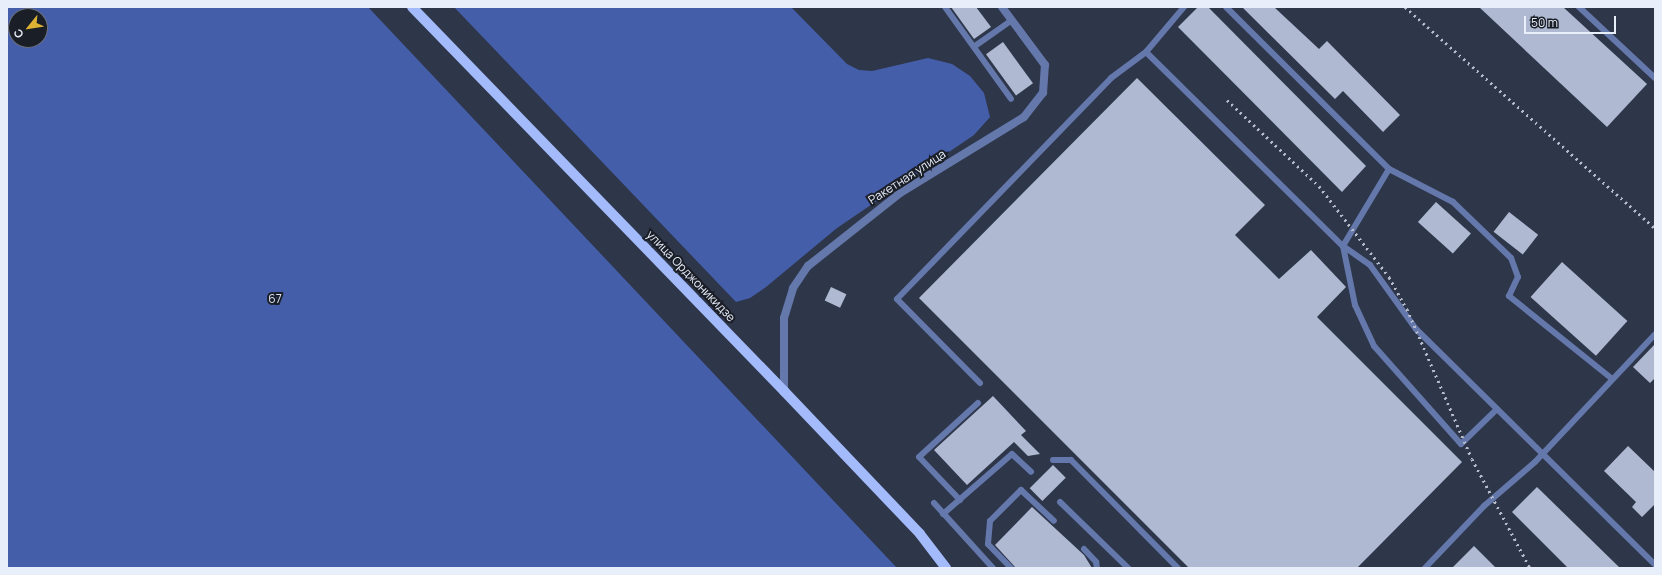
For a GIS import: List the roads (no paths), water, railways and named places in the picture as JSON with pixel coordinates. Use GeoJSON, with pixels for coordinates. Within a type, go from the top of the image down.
{"type":"FeatureCollection","features":[{"type":"Feature","properties":{"kind":"main road","name":"улица Орджоникидзе"},"geometry":{"type":"LineString","coordinates":[[412,7],[920,534],[946,568]]}},
{"type":"Feature","properties":{"kind":"street","name":"Ракетная улица"},"geometry":{"type":"LineString","coordinates":[[784,392],[784,318],[793,288],[808,266],[900,193],[1024,117],[1038,102],[1046,84],[1045,65],[1002,7]]}},
{"type":"Feature","properties":{"kind":"lane"},"geometry":{"type":"LineString","coordinates":[[945,7],[975,46],[1011,99]]}},
{"type":"Feature","properties":{"kind":"lane"},"geometry":{"type":"LineString","coordinates":[[980,383],[897,299],[1111,78],[1146,52],[1184,7]]}},
{"type":"Feature","properties":{"kind":"lane"},"geometry":{"type":"LineString","coordinates":[[1226,7],[1389,169],[1453,202],[1511,258],[1518,277],[1509,296],[1611,378]]}},
{"type":"Feature","properties":{"kind":"lane"},"geometry":{"type":"LineString","coordinates":[[1579,7],[1655,78]]}},
{"type":"Feature","properties":{"kind":"lane"},"geometry":{"type":"LineString","coordinates":[[975,46],[1012,20]]}},
{"type":"Feature","properties":{"kind":"lane"},"geometry":{"type":"LineString","coordinates":[[1146,52],[1343,246],[1370,265],[1416,329],[1655,565]]}},
{"type":"Feature","properties":{"kind":"lane"},"geometry":{"type":"LineString","coordinates":[[1389,169],[1343,246],[1355,305],[1374,346],[1461,444],[1497,409]]}},
{"type":"Feature","properties":{"kind":"lane"},"geometry":{"type":"LineString","coordinates":[[1425,568],[1484,506],[1542,454],[1611,378],[1655,334]]}},
{"type":"Feature","properties":{"kind":"lane"},"geometry":{"type":"LineString","coordinates":[[960,500],[919,457],[978,403]]}},
{"type":"Feature","properties":{"kind":"lane"},"geometry":{"type":"LineString","coordinates":[[943,514],[1012,454],[1031,472]]}},
{"type":"Feature","properties":{"kind":"lane"},"geometry":{"type":"LineString","coordinates":[[1053,460],[1071,460],[1178,568]]}},
{"type":"Feature","properties":{"kind":"lane"},"geometry":{"type":"LineString","coordinates":[[1011,568],[988,544],[990,521],[1021,490],[1054,521]]}},
{"type":"Feature","properties":{"kind":"lane"},"geometry":{"type":"LineString","coordinates":[[1060,502],[1128,568]]}},
{"type":"Feature","properties":{"kind":"lane"},"geometry":{"type":"LineString","coordinates":[[934,503],[993,568]]}},
{"type":"Feature","properties":{"kind":"lane"},"geometry":{"type":"LineString","coordinates":[[1084,549],[1096,562],[1097,568]]}},
{"type":"Feature","properties":{"kind":"railway"},"geometry":{"type":"LineString","coordinates":[[1405,7],[1655,228]]}},
{"type":"Feature","properties":{"kind":"railway"},"geometry":{"type":"LineString","coordinates":[[1227,100],[1319,186],[1389,277],[1407,309],[1472,459],[1530,568]]}},
{"type":"Feature","properties":{"kind":"park label","name":"67"},"geometry":{"type":"Point","coordinates":[275,299]}}]}
